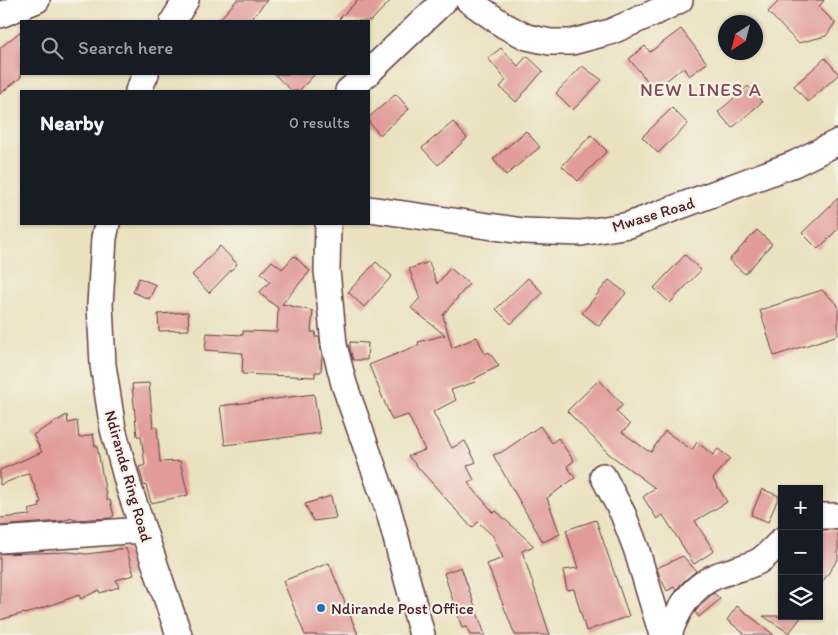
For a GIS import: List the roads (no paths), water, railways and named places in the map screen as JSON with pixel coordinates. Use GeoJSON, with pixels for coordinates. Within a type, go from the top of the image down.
{"type":"FeatureCollection","features":[{"type":"Feature","properties":{"kind":"street"},"geometry":{"type":"LineString","coordinates":[[0,15],[37,0]]}},
{"type":"Feature","properties":{"kind":"street"},"geometry":{"type":"LineString","coordinates":[[174,20],[186,0]]}},
{"type":"Feature","properties":{"kind":"street"},"geometry":{"type":"LineString","coordinates":[[370,71],[445,0]]}},
{"type":"Feature","properties":{"kind":"street"},"geometry":{"type":"LineString","coordinates":[[468,0],[505,26],[527,36],[550,42],[572,42],[610,32],[680,0]]}},
{"type":"Feature","properties":{"kind":"street"},"geometry":{"type":"LineString","coordinates":[[138,90],[146,75]]}},
{"type":"Feature","properties":{"kind":"street"},"geometry":{"type":"LineString","coordinates":[[349,90],[366,75]]}},
{"type":"Feature","properties":{"kind":"street","name":"Mwase Road"},"geometry":{"type":"LineString","coordinates":[[370,209],[523,232],[581,233],[629,226],[794,164],[838,142]]}},
{"type":"Feature","properties":{"kind":"street","name":"Ndirande Ring Road"},"geometry":{"type":"LineString","coordinates":[[107,225],[104,238],[100,305],[103,365],[113,429],[129,488],[179,635]]}},
{"type":"Feature","properties":{"kind":"street"},"geometry":{"type":"LineString","coordinates":[[328,225],[328,270],[334,345],[344,384],[389,512],[422,635]]}},
{"type":"Feature","properties":{"kind":"street"},"geometry":{"type":"LineString","coordinates":[[603,476],[623,514],[636,548],[662,635]]}},
{"type":"Feature","properties":{"kind":"street"},"geometry":{"type":"LineString","coordinates":[[823,516],[838,516]]}},
{"type":"Feature","properties":{"kind":"street"},"geometry":{"type":"LineString","coordinates":[[0,540],[143,530]]}},
{"type":"Feature","properties":{"kind":"street"},"geometry":{"type":"LineString","coordinates":[[669,635],[672,624],[686,598],[706,581],[759,560],[778,545]]}},
{"type":"Feature","properties":{"kind":"place","name":"Ndirande Post Office"},"geometry":{"type":"Point","coordinates":[321,608]}},
{"type":"Feature","properties":{"kind":"district","name":"NEW LINES A"},"geometry":{"type":"Point","coordinates":[701,89]}}]}
